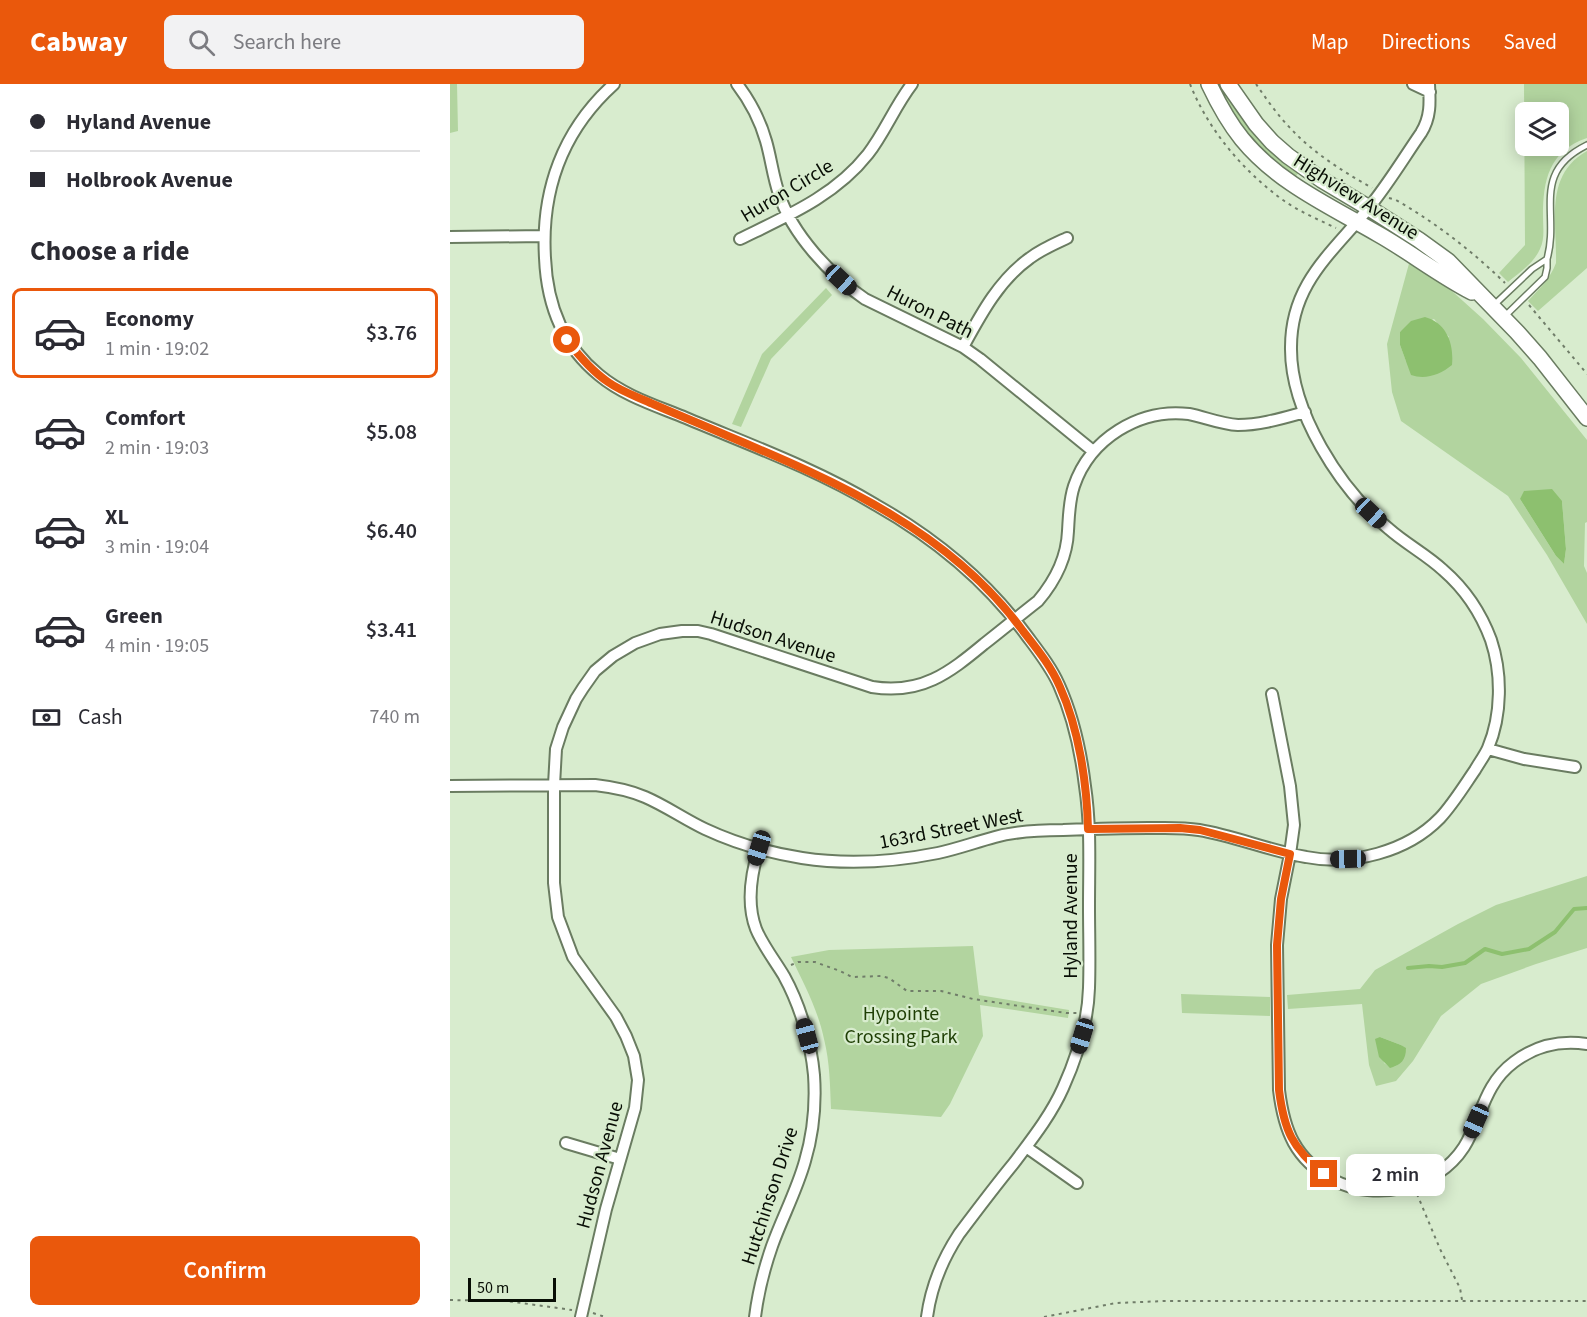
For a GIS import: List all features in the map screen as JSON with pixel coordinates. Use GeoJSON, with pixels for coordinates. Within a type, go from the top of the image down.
{"type":"FeatureCollection","features":[{"type":"Feature","properties":{"kind":"street","name":"Hyland Avenue"},"geometry":{"type":"LineString","coordinates":[[614,84],[585,115],[563,153],[548,197],[544,236],[546,274],[557,320],[567,340],[582,359],[620,389],[811,471],[876,505],[915,529],[992,592],[1049,666],[1066,701],[1082,766],[1087,798],[1089,988],[1082,1036],[1063,1088],[1049,1114],[946,1254],[931,1296],[927,1317]]}},
{"type":"Feature","properties":{"kind":"street","name":"Huron Path"},"geometry":{"type":"LineString","coordinates":[[737,84],[761,126],[779,195],[788,215],[819,257],[852,290],[878,306],[963,347],[996,371],[1093,451]]}},
{"type":"Feature","properties":{"kind":"street","name":"Huron Circle"},"geometry":{"type":"LineString","coordinates":[[740,239],[829,192],[849,175],[876,142],[912,84]]}},
{"type":"Feature","properties":{"kind":"street","name":"Highview Avenue"},"geometry":{"type":"LineString","coordinates":[[1209,84],[1242,139],[1276,172],[1303,192],[1480,296]]}},
{"type":"Feature","properties":{"kind":"street","name":"Highview Avenue"},"geometry":{"type":"LineString","coordinates":[[1228,84],[1256,124],[1288,156],[1448,261],[1540,358],[1587,418]]}},
{"type":"Feature","properties":{"kind":"street"},"geometry":{"type":"LineString","coordinates":[[1413,84],[1429,88],[1430,110],[1425,126],[1369,208],[1315,270],[1300,300],[1294,317],[1291,342],[1292,367],[1296,385],[1314,434],[1326,456],[1353,494],[1386,527],[1442,568],[1459,585],[1484,624],[1494,650],[1498,678],[1498,705],[1488,749],[1524,759],[1575,767]]}},
{"type":"Feature","properties":{"kind":"street"},"geometry":{"type":"LineString","coordinates":[[450,237],[544,236]]}},
{"type":"Feature","properties":{"kind":"street"},"geometry":{"type":"LineString","coordinates":[[963,347],[984,309],[1007,278],[1028,259],[1067,238]]}},
{"type":"Feature","properties":{"kind":"street","name":"Hudson Avenue"},"geometry":{"type":"LineString","coordinates":[[581,1315],[606,1209],[635,1108],[638,1080],[631,1046],[622,1027],[573,957],[556,905],[554,785],[556,749],[558,739],[576,699],[589,678],[621,650],[635,643],[660,634],[698,631],[862,685],[896,689],[924,684],[946,674],[1038,601],[1045,592],[1056,576],[1066,548],[1072,491],[1083,466],[1093,451],[1111,435],[1125,426],[1156,416],[1189,414],[1217,422],[1240,425],[1263,423],[1305,412]]}},
{"type":"Feature","properties":{"kind":"street"},"geometry":{"type":"LineString","coordinates":[[1272,694],[1293,808],[1294,825],[1281,899],[1277,945],[1279,1090],[1281,1109],[1289,1137],[1296,1147],[1315,1167],[1336,1181],[1359,1189],[1400,1189],[1423,1182],[1447,1167],[1463,1149],[1493,1084],[1513,1062],[1542,1046],[1574,1042],[1587,1044]]}},
{"type":"Feature","properties":{"kind":"street","name":"163rd Street West"},"geometry":{"type":"LineString","coordinates":[[450,786],[608,786],[632,792],[704,828],[759,848],[816,860],[874,862],[936,853],[1008,834],[1043,830],[1180,828],[1200,830],[1311,858],[1348,859],[1383,851],[1426,830],[1443,814],[1488,749]]}},
{"type":"Feature","properties":{"kind":"street","name":"Hutchinson Drive"},"geometry":{"type":"LineString","coordinates":[[755,1317],[772,1246],[805,1161],[815,1101],[812,1062],[800,1011],[785,977],[756,929],[753,918],[751,882],[759,848]]}},
{"type":"Feature","properties":{"kind":"street"},"geometry":{"type":"LineString","coordinates":[[566,1143],[620,1159]]}},
{"type":"Feature","properties":{"kind":"street"},"geometry":{"type":"LineString","coordinates":[[1026,1147],[1077,1183]]}},
{"type":"Feature","properties":{"kind":"lane"},"geometry":{"type":"LineString","coordinates":[[1497,313],[1523,299],[1545,277],[1550,245],[1550,192],[1555,174],[1571,154],[1587,145]]}},
{"type":"Feature","properties":{"kind":"lane"},"geometry":{"type":"LineString","coordinates":[[1497,313],[1511,288],[1547,259]]}},
{"type":"Feature","properties":{"kind":"path"},"geometry":{"type":"LineString","coordinates":[[1256,84],[1293,132],[1314,150]]}},
{"type":"Feature","properties":{"kind":"path"},"geometry":{"type":"LineString","coordinates":[[1466,248],[1511,288]]}},
{"type":"Feature","properties":{"kind":"path"},"geometry":{"type":"LineString","coordinates":[[1523,299],[1587,374]]}},
{"type":"Feature","properties":{"kind":"path"},"geometry":{"type":"LineString","coordinates":[[791,965],[798,962],[815,962],[852,977],[889,978],[907,991],[941,991],[973,999],[1086,1014]]}},
{"type":"Feature","properties":{"kind":"path"},"geometry":{"type":"LineString","coordinates":[[1414,1185],[1440,1250],[1460,1288],[1462,1300]]}},
{"type":"Feature","properties":{"kind":"path"},"geometry":{"type":"LineString","coordinates":[[450,1300],[507,1301],[581,1315],[593,1313],[605,1317]]}},
{"type":"Feature","properties":{"kind":"path"},"geometry":{"type":"LineString","coordinates":[[1044,1317],[1116,1303],[1165,1301],[1587,1301]]}},
{"type":"Feature","properties":{"kind":"green space"},"geometry":{"type":"Polygon","coordinates":[[[450,84],[457,84],[458,131],[450,133],[450,84]]]}},
{"type":"Feature","properties":{"kind":"green space"},"geometry":{"type":"Polygon","coordinates":[[[1215,84],[1222,84],[1299,172],[1294,179],[1265,154],[1232,115],[1215,84]]]}},
{"type":"Feature","properties":{"kind":"green space"},"geometry":{"type":"Polygon","coordinates":[[[1524,84],[1587,84],[1587,138],[1569,148],[1569,102],[1524,102],[1524,84]]]}},
{"type":"Feature","properties":{"kind":"green space"},"geometry":{"type":"Polygon","coordinates":[[[1587,151],[1587,268],[1538,311],[1528,301],[1548,279],[1556,263],[1555,216],[1559,186],[1564,173],[1573,161],[1587,151]]]}},
{"type":"Feature","properties":{"kind":"green space"},"geometry":{"type":"Polygon","coordinates":[[[1524,156],[1559,156],[1547,179],[1543,203],[1542,245],[1530,263],[1508,282],[1499,273],[1525,245],[1524,156]]]}},
{"type":"Feature","properties":{"kind":"green space"},"geometry":{"type":"Polygon","coordinates":[[[1410,260],[1453,292],[1483,319],[1521,358],[1587,440],[1587,522],[1585,523],[1584,566],[1587,573],[1587,624],[1547,555],[1508,496],[1401,421],[1392,392],[1387,344],[1410,260]],[[1434,319],[1400,332],[1400,345],[1406,361],[1449,337],[1434,319]],[[1520,499],[1556,556],[1564,564],[1566,549],[1562,501],[1520,499]]]}},
{"type":"Feature","properties":{"kind":"green space"},"geometry":{"type":"Polygon","coordinates":[[[826,288],[832,295],[771,359],[741,427],[732,424],[762,354],[826,288]]]}},
{"type":"Feature","properties":{"kind":"green space"},"geometry":{"type":"Polygon","coordinates":[[[1587,876],[1587,948],[1481,984],[1441,1016],[1413,1061],[1396,1081],[1376,1086],[1369,1065],[1362,1004],[1288,1009],[1287,995],[1360,989],[1375,970],[1496,905],[1587,876]],[[1380,1037],[1384,1063],[1390,1067],[1396,1066],[1406,1049],[1380,1037]]]}},
{"type":"Feature","properties":{"kind":"green space","name":"Hypointe Crossing Park"},"geometry":{"type":"Polygon","coordinates":[[[973,946],[979,995],[1069,1010],[1068,1018],[980,1005],[983,1036],[950,1104],[941,1117],[831,1109],[829,1066],[821,1028],[810,997],[791,957],[829,950],[973,946]]]}},
{"type":"Feature","properties":{"kind":"green space"},"geometry":{"type":"Polygon","coordinates":[[[1181,994],[1270,997],[1270,1016],[1182,1013],[1181,994]]]}},
{"type":"Feature","properties":{"kind":"shaded area"},"geometry":{"type":"Polygon","coordinates":[[[1425,317],[1439,324],[1448,335],[1452,349],[1452,365],[1432,376],[1422,377],[1411,375],[1400,345],[1400,332],[1411,321],[1425,317]]]}},
{"type":"Feature","properties":{"kind":"shaded area"},"geometry":{"type":"Polygon","coordinates":[[[1552,489],[1562,501],[1566,549],[1564,564],[1556,556],[1520,499],[1524,491],[1552,489]]]}},
{"type":"Feature","properties":{"kind":"shaded area"},"geometry":{"type":"Polygon","coordinates":[[[1380,1037],[1406,1048],[1404,1059],[1400,1064],[1390,1068],[1379,1057],[1375,1039],[1380,1037]]]}},
{"type":"Feature","properties":{"kind":"waterway"},"geometry":{"type":"LineString","coordinates":[[1408,968],[1442,967],[1465,963],[1485,949],[1502,954],[1529,949],[1555,932],[1574,909],[1587,908]]}},
{"type":"Feature","properties":{"kind":"route"},"geometry":{"type":"LineString","coordinates":[[567,340],[590,367],[620,389],[811,471],[876,505],[944,550],[992,592],[1049,666],[1061,688],[1082,766],[1087,798],[1088,829],[1180,828],[1200,830],[1290,854],[1281,899],[1277,945],[1281,1109],[1289,1137],[1305,1157],[1324,1174]]}}]}
